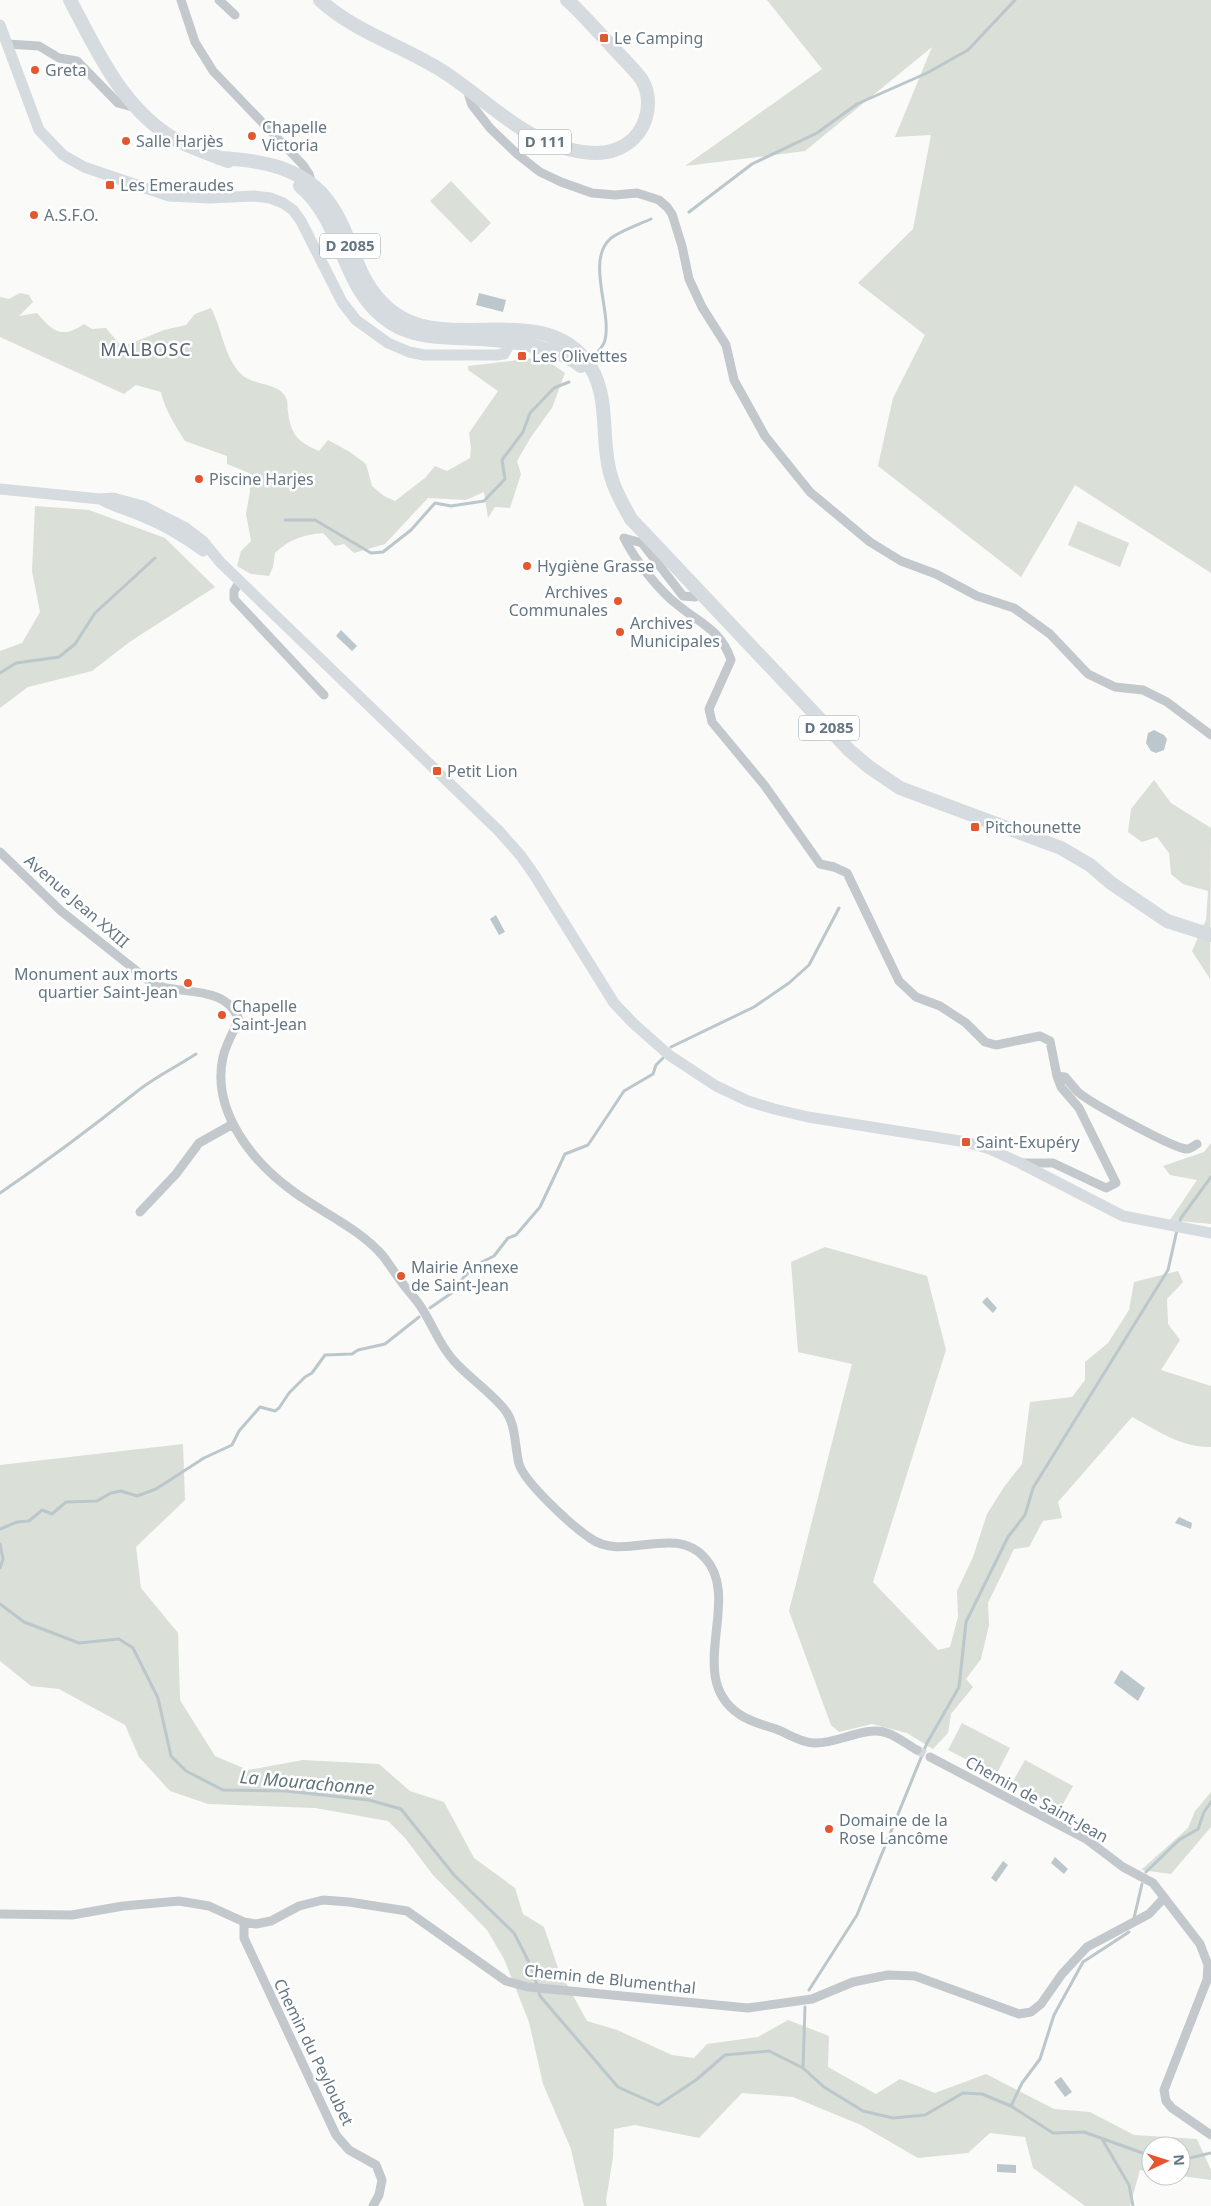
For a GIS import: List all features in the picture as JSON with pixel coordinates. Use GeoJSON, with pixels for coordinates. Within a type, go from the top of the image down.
{"type":"FeatureCollection","features":[{"type":"Feature","properties":{"kind":"main road","name":"D 2085"},"geometry":{"type":"LineString","coordinates":[[70,0],[112,77],[136,108],[168,135],[184,144],[245,168],[288,179],[309,194],[325,215],[356,284],[366,300],[390,323],[422,336],[481,339],[535,346],[563,355],[592,374]]}},
{"type":"Feature","properties":{"kind":"main road","name":"D 111"},"geometry":{"type":"LineString","coordinates":[[320,0],[351,23],[443,71],[518,128],[553,145],[584,152],[617,150],[634,139],[641,130],[646,117],[648,104],[642,81],[578,9],[567,0]]}},
{"type":"Feature","properties":{"kind":"main road"},"geometry":{"type":"LineString","coordinates":[[0,25],[39,130],[63,156],[84,167],[170,196],[210,198],[254,196],[283,203],[294,210],[302,222],[328,275],[350,313],[356,320],[388,343],[409,352],[424,355],[497,356],[504,354],[510,343],[521,338],[573,349]]}},
{"type":"Feature","properties":{"kind":"main road","name":"D 2085"},"geometry":{"type":"LineString","coordinates":[[219,158],[247,159],[276,166],[293,172],[312,185],[330,203],[339,218],[368,286],[389,310],[402,319],[418,326],[517,330],[547,335],[573,349],[584,359],[603,399],[608,463],[620,499],[631,519],[849,750],[885,779],[900,788],[1061,848],[1090,865],[1111,883],[1160,918],[1181,927],[1211,935]]}},
{"type":"Feature","properties":{"kind":"main road"},"geometry":{"type":"LineString","coordinates":[[494,330],[505,335],[510,343]]}},
{"type":"Feature","properties":{"kind":"main road"},"geometry":{"type":"LineString","coordinates":[[0,489],[100,499],[167,528],[220,562],[499,830],[535,876],[614,1002],[633,1023],[669,1055],[693,1073],[740,1097],[774,1109],[966,1142],[990,1149],[1020,1162],[1123,1216],[1211,1233]]}},
{"type":"Feature","properties":{"kind":"street"},"geometry":{"type":"LineString","coordinates":[[181,0],[195,42],[213,72],[303,165],[309,174],[312,185]]}},
{"type":"Feature","properties":{"kind":"street"},"geometry":{"type":"LineString","coordinates":[[219,0],[234,15]]}},
{"type":"Feature","properties":{"kind":"street"},"geometry":{"type":"LineString","coordinates":[[7,44],[39,46],[59,58],[77,61],[118,103],[136,108]]}},
{"type":"Feature","properties":{"kind":"street"},"geometry":{"type":"LineString","coordinates":[[470,90],[472,105],[490,128],[517,154],[540,172],[592,193],[615,195],[637,193],[659,200],[667,206],[672,214],[680,238],[689,279],[702,307],[726,345],[734,380],[765,436],[810,492],[870,542],[901,561],[936,574],[978,596],[1014,608],[1050,634],[1088,674],[1115,687],[1144,690],[1159,698],[1211,735]]}},
{"type":"Feature","properties":{"kind":"street"},"geometry":{"type":"LineString","coordinates":[[702,593],[690,598],[683,596],[642,543],[624,538],[634,557],[677,606],[715,632],[727,648],[731,660],[709,709],[712,722],[765,786],[820,864],[834,867],[847,873],[899,980],[916,998],[940,1006],[966,1023],[985,1042],[996,1045],[1040,1036],[1050,1041],[1056,1076],[1061,1088],[1080,1108],[1116,1183],[1106,1188],[1053,1163],[1020,1162]]}},
{"type":"Feature","properties":{"kind":"street"},"geometry":{"type":"LineString","coordinates":[[240,581],[234,591],[234,599],[324,695]]}},
{"type":"Feature","properties":{"kind":"street","name":"Avenue Jean XXIII"},"geometry":{"type":"LineString","coordinates":[[0,852],[61,911],[148,980],[164,987],[190,990],[219,997],[229,1004],[239,1020],[223,1055],[220,1076],[226,1105],[233,1124]]}},
{"type":"Feature","properties":{"kind":"street"},"geometry":{"type":"LineString","coordinates":[[1056,1076],[1065,1076],[1077,1091],[1097,1105],[1161,1140],[1177,1147],[1188,1149],[1197,1144]]}},
{"type":"Feature","properties":{"kind":"street"},"geometry":{"type":"LineString","coordinates":[[140,1212],[176,1174],[199,1143],[233,1124],[236,1132],[260,1162],[285,1185],[364,1238],[382,1255],[421,1306],[440,1343],[454,1362],[507,1413],[512,1425],[520,1468],[531,1485],[592,1540],[608,1546],[672,1542],[692,1548],[706,1558],[715,1576],[718,1596],[713,1655],[715,1677],[723,1696],[737,1713],[796,1739],[815,1744],[867,1733],[885,1732],[917,1750]]}},
{"type":"Feature","properties":{"kind":"street","name":"Chemin de Saint-Jean"},"geometry":{"type":"LineString","coordinates":[[930,1757],[1086,1839],[1123,1866],[1153,1883],[1163,1899],[1200,1944],[1208,1965],[1207,1980],[1164,2090],[1166,2101],[1172,2108],[1211,2135]]}},
{"type":"Feature","properties":{"kind":"street","name":"Chemin de Blumenthal"},"geometry":{"type":"LineString","coordinates":[[0,1914],[72,1915],[123,1906],[179,1901],[210,1906],[244,1922],[256,1924],[271,1921],[299,1906],[323,1900],[407,1911],[506,1981],[528,1987],[748,2008],[812,1999],[853,1982],[888,1975],[915,1976],[1019,2014],[1031,2012],[1041,2004],[1062,1974],[1087,1947],[1149,1914],[1163,1899]]}},
{"type":"Feature","properties":{"kind":"street","name":"Chemin du Peyloubet"},"geometry":{"type":"LineString","coordinates":[[244,1922],[244,1938],[336,2135],[349,2150],[376,2165],[382,2180],[379,2196],[373,2206]]}},
{"type":"Feature","properties":{"kind":"street"},"geometry":{"type":"LineString","coordinates":[[1200,1944],[1211,1948]]}},
{"type":"Feature","properties":{"kind":"shaded area"},"geometry":{"type":"Polygon","coordinates":[[[767,0],[1211,0],[1211,573],[1075,485],[1021,577],[878,466],[893,398],[925,335],[858,283],[913,229],[931,135],[895,137],[932,47],[805,151],[685,166],[822,69],[767,0]]]}},
{"type":"Feature","properties":{"kind":"shaded area"},"geometry":{"type":"Polygon","coordinates":[[[451,181],[491,223],[471,243],[430,201],[451,181]]]}},
{"type":"Feature","properties":{"kind":"shaded area"},"geometry":{"type":"Polygon","coordinates":[[[20,293],[29,295],[33,302],[19,316],[37,313],[53,329],[64,332],[76,329],[84,324],[92,329],[106,328],[122,347],[164,330],[186,325],[195,314],[211,308],[235,367],[246,378],[273,387],[284,394],[291,427],[297,437],[319,451],[328,440],[350,452],[366,464],[372,486],[384,496],[395,501],[425,478],[435,466],[447,471],[470,458],[469,433],[498,391],[468,370],[468,366],[542,357],[565,373],[552,408],[531,437],[517,461],[521,474],[510,508],[495,507],[488,518],[484,492],[466,500],[428,498],[385,544],[354,553],[344,544],[335,546],[323,533],[309,535],[297,538],[275,553],[273,567],[269,576],[251,574],[237,566],[241,551],[251,541],[246,514],[250,491],[249,473],[227,464],[227,456],[185,441],[174,424],[161,392],[136,385],[124,394],[0,337],[0,297],[9,299],[20,293]]]}},
{"type":"Feature","properties":{"kind":"shaded area"},"geometry":{"type":"Polygon","coordinates":[[[479,293],[506,300],[503,312],[476,305],[479,293]]]}},
{"type":"Feature","properties":{"kind":"shaded area"},"geometry":{"type":"Polygon","coordinates":[[[35,506],[89,510],[165,538],[215,587],[131,641],[92,671],[28,687],[0,708],[0,651],[22,643],[40,612],[32,571],[35,506]]]}},
{"type":"Feature","properties":{"kind":"shaded area"},"geometry":{"type":"Polygon","coordinates":[[[1078,521],[1129,543],[1120,567],[1068,545],[1078,521]]]}},
{"type":"Feature","properties":{"kind":"shaded area"},"geometry":{"type":"Polygon","coordinates":[[[341,630],[357,646],[352,651],[336,636],[341,630]]]}},
{"type":"Feature","properties":{"kind":"shaded area"},"geometry":{"type":"Polygon","coordinates":[[[1154,730],[1164,735],[1167,739],[1164,750],[1156,753],[1151,751],[1146,743],[1148,733],[1154,730]]]}},
{"type":"Feature","properties":{"kind":"shaded area"},"geometry":{"type":"Polygon","coordinates":[[[1154,780],[1171,803],[1211,828],[1210,979],[1192,951],[1206,920],[1208,891],[1183,884],[1171,874],[1169,853],[1157,837],[1142,842],[1128,832],[1131,809],[1154,780]]]}},
{"type":"Feature","properties":{"kind":"shaded area"},"geometry":{"type":"Polygon","coordinates":[[[496,915],[505,932],[499,935],[490,919],[496,915]]]}},
{"type":"Feature","properties":{"kind":"shaded area"},"geometry":{"type":"Polygon","coordinates":[[[1211,1143],[1211,1224],[1170,1220],[1197,1180],[1170,1175],[1163,1166],[1204,1152],[1211,1143]]]}},
{"type":"Feature","properties":{"kind":"shaded area"},"geometry":{"type":"Polygon","coordinates":[[[825,1247],[927,1276],[946,1350],[873,1582],[938,1650],[950,1647],[958,1617],[957,1591],[973,1557],[987,1514],[1004,1487],[1022,1464],[1030,1402],[1072,1397],[1085,1380],[1085,1362],[1108,1343],[1129,1310],[1134,1282],[1178,1271],[1183,1282],[1167,1299],[1168,1324],[1180,1340],[1161,1370],[1211,1386],[1211,1447],[1200,1447],[1179,1441],[1132,1417],[1058,1502],[1062,1518],[1043,1521],[1029,1547],[1014,1549],[988,1603],[989,1625],[981,1659],[966,1679],[973,1687],[951,1714],[948,1733],[933,1749],[907,1733],[872,1724],[839,1732],[831,1725],[789,1611],[852,1364],[798,1352],[791,1262],[825,1247]]]}},
{"type":"Feature","properties":{"kind":"shaded area"},"geometry":{"type":"Polygon","coordinates":[[[987,1297],[997,1308],[993,1313],[982,1302],[987,1297]]]}},
{"type":"Feature","properties":{"kind":"shaded area"},"geometry":{"type":"Polygon","coordinates":[[[183,1444],[185,1500],[136,1547],[141,1588],[178,1633],[180,1700],[215,1756],[248,1770],[303,1760],[379,1764],[410,1791],[444,1802],[474,1858],[515,1888],[523,1914],[544,1927],[558,1968],[587,2021],[617,2030],[672,2055],[694,2058],[707,2044],[758,2037],[788,2020],[829,2036],[828,2067],[876,2094],[900,2079],[935,2093],[986,2074],[1054,2109],[1090,2112],[1134,2135],[1150,2136],[1141,2136],[1141,2170],[1130,2206],[1085,2206],[1033,2168],[1025,2137],[990,2133],[968,2153],[918,2158],[861,2125],[793,2097],[742,2093],[699,2138],[635,2125],[614,2129],[613,2157],[606,2201],[607,2206],[584,2206],[571,2149],[543,2084],[529,2022],[504,1959],[487,1930],[433,1875],[405,1838],[388,1821],[315,1808],[208,1804],[170,1791],[139,1757],[125,1725],[59,1689],[31,1686],[0,1661],[0,1465],[183,1444]]]}},
{"type":"Feature","properties":{"kind":"shaded area"},"geometry":{"type":"Polygon","coordinates":[[[1179,1517],[1192,1523],[1191,1529],[1175,1523],[1179,1517]]]}},
{"type":"Feature","properties":{"kind":"shaded area"},"geometry":{"type":"Polygon","coordinates":[[[1121,1670],[1145,1688],[1138,1701],[1114,1683],[1121,1670]]]}},
{"type":"Feature","properties":{"kind":"shaded area"},"geometry":{"type":"Polygon","coordinates":[[[962,1723],[1010,1748],[996,1775],[948,1750],[962,1723]]]}},
{"type":"Feature","properties":{"kind":"shaded area"},"geometry":{"type":"Polygon","coordinates":[[[1025,1760],[1073,1786],[1060,1809],[1012,1783],[1025,1760]]]}},
{"type":"Feature","properties":{"kind":"shaded area"},"geometry":{"type":"Polygon","coordinates":[[[1211,1792],[1211,1827],[1171,1874],[1141,1870],[1188,1828],[1195,1811],[1211,1792]]]}},
{"type":"Feature","properties":{"kind":"shaded area"},"geometry":{"type":"Polygon","coordinates":[[[1055,1857],[1068,1869],[1064,1874],[1051,1863],[1055,1857]]]}},
{"type":"Feature","properties":{"kind":"shaded area"},"geometry":{"type":"Polygon","coordinates":[[[1003,1861],[1008,1865],[996,1882],[991,1878],[1003,1861]]]}},
{"type":"Feature","properties":{"kind":"shaded area"},"geometry":{"type":"Polygon","coordinates":[[[1061,2077],[1072,2092],[1065,2097],[1054,2082],[1061,2077]]]}},
{"type":"Feature","properties":{"kind":"shaded area"},"geometry":{"type":"Polygon","coordinates":[[[1191,2139],[1197,2139],[1211,2170],[1211,2180],[1191,2177],[1191,2139]]]}},
{"type":"Feature","properties":{"kind":"shaded area"},"geometry":{"type":"Polygon","coordinates":[[[997,2164],[1016,2165],[1016,2173],[997,2172],[997,2164]]]}},
{"type":"Feature","properties":{"kind":"waterway"},"geometry":{"type":"LineString","coordinates":[[689,212],[752,164],[817,133],[857,104],[927,73],[968,50],[1015,0]]}},
{"type":"Feature","properties":{"kind":"waterway"},"geometry":{"type":"LineString","coordinates":[[597,353],[604,342],[606,329],[600,273],[600,260],[603,249],[614,236],[651,219]]}},
{"type":"Feature","properties":{"kind":"waterway"},"geometry":{"type":"LineString","coordinates":[[285,520],[315,520],[371,553],[383,552],[411,530],[435,503],[451,506],[484,501],[505,479],[502,460],[523,432],[530,413],[554,388],[569,382]]}},
{"type":"Feature","properties":{"kind":"waterway"},"geometry":{"type":"LineString","coordinates":[[0,673],[16,663],[59,657],[75,644],[95,613],[155,558]]}},
{"type":"Feature","properties":{"kind":"waterway"},"geometry":{"type":"LineString","coordinates":[[671,1047],[754,1007],[789,983],[809,965],[839,908]]}},
{"type":"Feature","properties":{"kind":"waterway"},"geometry":{"type":"LineString","coordinates":[[0,1193],[69,1144],[157,1077],[196,1054]]}},
{"type":"Feature","properties":{"kind":"waterway"},"geometry":{"type":"LineString","coordinates":[[430,1308],[453,1292],[476,1265],[494,1256],[508,1238],[516,1235],[540,1207],[565,1154],[588,1145],[624,1091],[653,1074],[656,1065],[663,1058]]}},
{"type":"Feature","properties":{"kind":"waterway"},"geometry":{"type":"LineString","coordinates":[[1179,1224],[1181,1218],[1211,1177]]}},
{"type":"Feature","properties":{"kind":"waterway"},"geometry":{"type":"LineString","coordinates":[[809,1990],[857,1915],[927,1743],[959,1687],[966,1622],[1008,1537],[1025,1515],[1033,1488],[1168,1270],[1177,1230]]}},
{"type":"Feature","properties":{"kind":"waterway"},"geometry":{"type":"LineString","coordinates":[[0,1529],[17,1522],[29,1521],[42,1510],[52,1514],[66,1502],[97,1501],[111,1493],[121,1491],[137,1496],[156,1489],[204,1458],[232,1445],[239,1431],[260,1407],[275,1411],[279,1408],[289,1393],[305,1377],[312,1373],[325,1355],[352,1354],[358,1350],[385,1344],[419,1317]]}},
{"type":"Feature","properties":{"kind":"waterway","name":"La Mourachonne"},"geometry":{"type":"LineString","coordinates":[[0,1544],[3,1559],[0,1568]]}},
{"type":"Feature","properties":{"kind":"waterway","name":"La Mourachonne"},"geometry":{"type":"LineString","coordinates":[[0,1604],[24,1622],[79,1643],[119,1639],[133,1648],[158,1698],[171,1756],[186,1771],[223,1790],[286,1791],[369,1800],[401,1809],[454,1875],[514,1933],[532,1968],[540,1996],[618,2087],[658,2105],[696,2080],[725,2055],[769,2051],[803,2068],[824,2087],[863,2111],[893,2118],[925,2115],[963,2093],[982,2094],[1011,2106],[1053,2133],[1084,2132],[1141,2152]]}},
{"type":"Feature","properties":{"kind":"waterway"},"geometry":{"type":"LineString","coordinates":[[1146,1872],[1179,1840],[1198,1829],[1204,1812],[1211,1802]]}},
{"type":"Feature","properties":{"kind":"waterway"},"geometry":{"type":"LineString","coordinates":[[1134,1918],[1142,1884]]}},
{"type":"Feature","properties":{"kind":"waterway"},"geometry":{"type":"LineString","coordinates":[[1011,2106],[1022,2083],[1040,2059],[1054,2015],[1083,1962],[1129,1932]]}},
{"type":"Feature","properties":{"kind":"waterway"},"geometry":{"type":"LineString","coordinates":[[803,2068],[805,2007]]}},
{"type":"Feature","properties":{"kind":"waterway","name":"La Mourachonne"},"geometry":{"type":"LineString","coordinates":[[1102,2139],[1129,2185],[1133,2206]]}},
{"type":"Feature","properties":{"kind":"waterway"},"geometry":{"type":"LineString","coordinates":[[1191,2158],[1211,2153]]}},
{"type":"Feature","properties":{"kind":"tunnel"},"geometry":{"type":"LineString","coordinates":[[917,1750],[930,1757]]}},
{"type":"Feature","properties":{"kind":"place","name":"Le Camping"},"geometry":{"type":"Point","coordinates":[604,38]}},
{"type":"Feature","properties":{"kind":"place","name":"Greta"},"geometry":{"type":"Point","coordinates":[35,70]}},
{"type":"Feature","properties":{"kind":"place","name":"Chapelle Victoria"},"geometry":{"type":"Point","coordinates":[252,136]}},
{"type":"Feature","properties":{"kind":"place","name":"Salle Harjès"},"geometry":{"type":"Point","coordinates":[126,141]}},
{"type":"Feature","properties":{"kind":"place","name":"Les Emeraudes"},"geometry":{"type":"Point","coordinates":[110,185]}},
{"type":"Feature","properties":{"kind":"place","name":"A.S.F.O."},"geometry":{"type":"Point","coordinates":[34,215]}},
{"type":"Feature","properties":{"kind":"place","name":"Les Olivettes"},"geometry":{"type":"Point","coordinates":[522,356]}},
{"type":"Feature","properties":{"kind":"place","name":"Piscine Harjes"},"geometry":{"type":"Point","coordinates":[199,479]}},
{"type":"Feature","properties":{"kind":"place","name":"Hygiène Grasse"},"geometry":{"type":"Point","coordinates":[527,566]}},
{"type":"Feature","properties":{"kind":"place","name":"Archives Communales"},"geometry":{"type":"Point","coordinates":[618,601]}},
{"type":"Feature","properties":{"kind":"place","name":"Archives Municipales"},"geometry":{"type":"Point","coordinates":[620,632]}},
{"type":"Feature","properties":{"kind":"place","name":"Petit Lion"},"geometry":{"type":"Point","coordinates":[437,771]}},
{"type":"Feature","properties":{"kind":"place","name":"Pitchounette"},"geometry":{"type":"Point","coordinates":[975,827]}},
{"type":"Feature","properties":{"kind":"place","name":"Monument aux morts quartier Saint-Jean"},"geometry":{"type":"Point","coordinates":[188,983]}},
{"type":"Feature","properties":{"kind":"place","name":"Chapelle Saint-Jean"},"geometry":{"type":"Point","coordinates":[222,1015]}},
{"type":"Feature","properties":{"kind":"place","name":"Saint-Exupéry"},"geometry":{"type":"Point","coordinates":[966,1142]}},
{"type":"Feature","properties":{"kind":"place","name":"Mairie Annexe de Saint-Jean"},"geometry":{"type":"Point","coordinates":[401,1276]}},
{"type":"Feature","properties":{"kind":"place","name":"Domaine de la Rose Lancôme"},"geometry":{"type":"Point","coordinates":[829,1829]}},
{"type":"Feature","properties":{"kind":"district","name":"MALBOSC"},"geometry":{"type":"Point","coordinates":[146,350]}}]}
